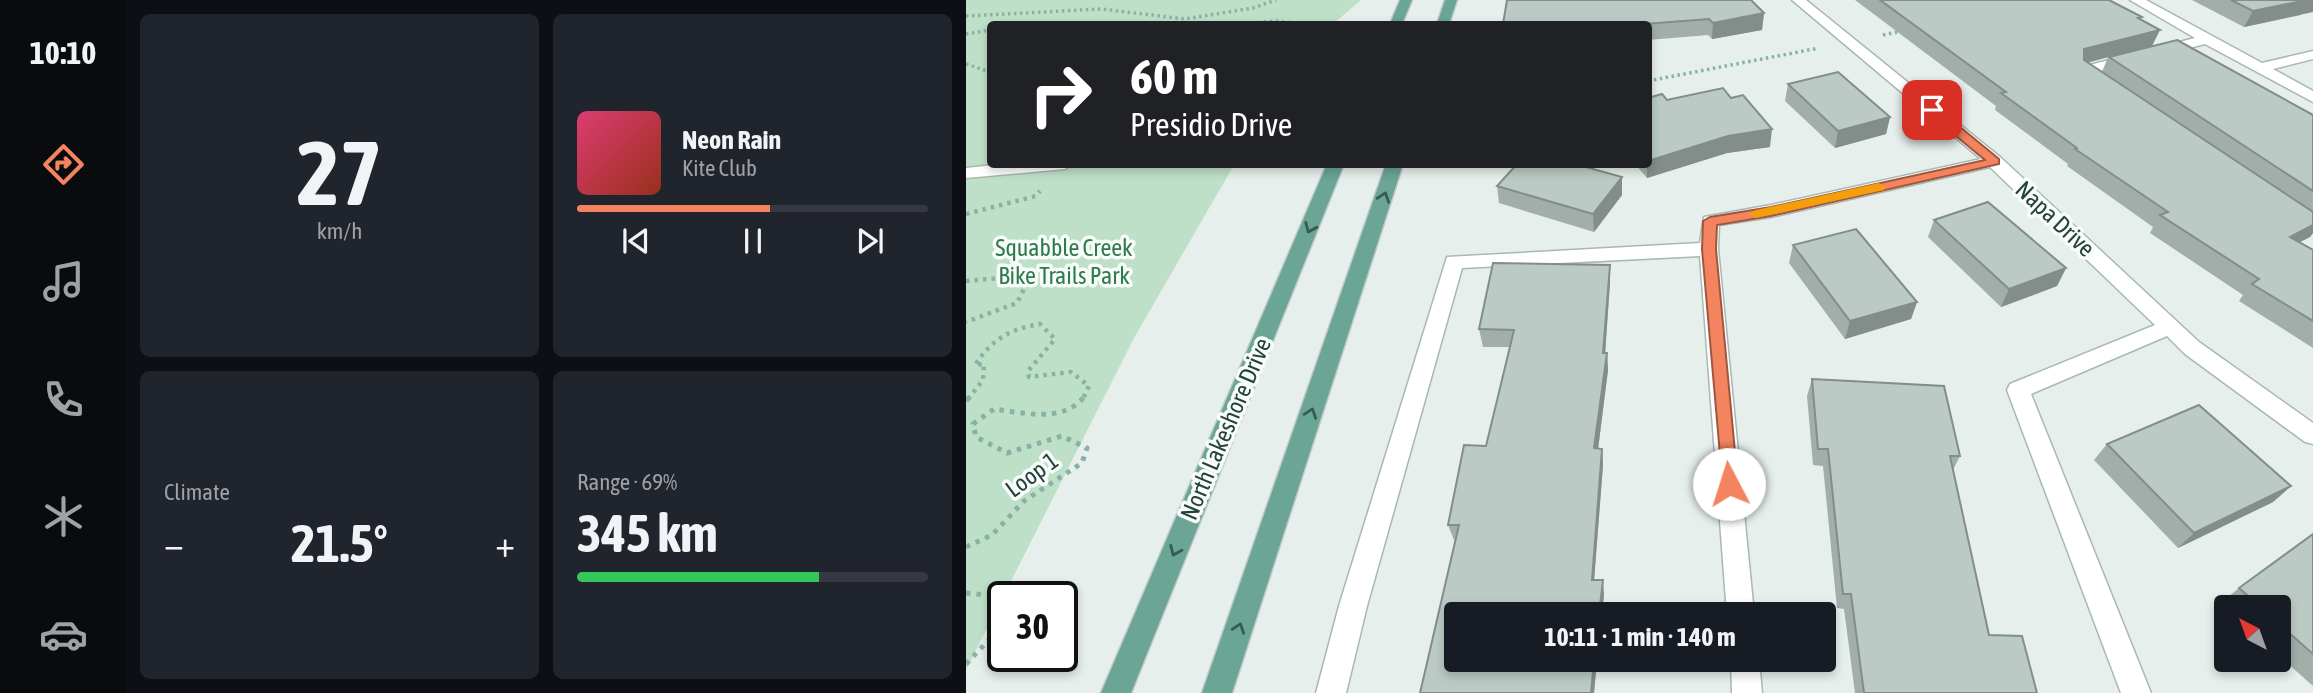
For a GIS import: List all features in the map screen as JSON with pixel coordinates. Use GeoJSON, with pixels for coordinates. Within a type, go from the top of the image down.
{"type":"FeatureCollection","features":[{"type":"Feature","properties":{"kind":"main road"},"geometry":{"type":"LineString","coordinates":[[1397,21],[1406,0]]}},
{"type":"Feature","properties":{"kind":"main road"},"geometry":{"type":"LineString","coordinates":[[1444,21],[1451,0]]}},
{"type":"Feature","properties":{"kind":"main road","name":"North Lakeshore Drive"},"geometry":{"type":"LineString","coordinates":[[1116,693],[1334,168]]}},
{"type":"Feature","properties":{"kind":"main road"},"geometry":{"type":"LineString","coordinates":[[1217,693],[1394,168]]}},
{"type":"Feature","properties":{"kind":"street","name":"Napa Drive"},"geometry":{"type":"LineString","coordinates":[[1798,0],[1994,161],[2192,348],[2313,435]]}},
{"type":"Feature","properties":{"kind":"street"},"geometry":{"type":"LineString","coordinates":[[2136,0],[2313,97]]}},
{"type":"Feature","properties":{"kind":"street"},"geometry":{"type":"LineString","coordinates":[[2106,87],[2083,71],[2207,39]]}},
{"type":"Feature","properties":{"kind":"street"},"geometry":{"type":"LineString","coordinates":[[2260,68],[2313,55]]}},
{"type":"Feature","properties":{"kind":"street"},"geometry":{"type":"LineString","coordinates":[[1740,602],[1709,249],[1710,221],[1771,212],[1994,161]]}},
{"type":"Feature","properties":{"kind":"street"},"geometry":{"type":"LineString","coordinates":[[966,173],[1024,168]]}},
{"type":"Feature","properties":{"kind":"street"},"geometry":{"type":"LineString","coordinates":[[1331,693],[1454,262],[1709,249]]}},
{"type":"Feature","properties":{"kind":"street"},"geometry":{"type":"LineString","coordinates":[[2136,693],[2018,390],[2169,327]]}},
{"type":"Feature","properties":{"kind":"street"},"geometry":{"type":"LineString","coordinates":[[1746,672],[1747,693]]}},
{"type":"Feature","properties":{"kind":"path"},"geometry":{"type":"LineString","coordinates":[[966,16],[1101,9],[1185,19],[1253,8],[1276,0]]}},
{"type":"Feature","properties":{"kind":"path"},"geometry":{"type":"LineString","coordinates":[[966,34],[987,30]]}},
{"type":"Feature","properties":{"kind":"path"},"geometry":{"type":"LineString","coordinates":[[966,64],[987,71]]}},
{"type":"Feature","properties":{"kind":"path"},"geometry":{"type":"LineString","coordinates":[[966,214],[981,211]]}},
{"type":"Feature","properties":{"kind":"path"},"geometry":{"type":"LineString","coordinates":[[966,281],[1014,277],[1026,285],[1017,303],[966,322]]}},
{"type":"Feature","properties":{"kind":"path","name":"Loop 1"},"geometry":{"type":"LineString","coordinates":[[966,401],[983,380],[984,363],[975,365],[989,342],[1017,328],[1040,324],[1055,339],[1028,371],[1029,377],[1070,372],[1089,386],[1086,398],[1075,408],[1041,415],[994,409],[973,424],[975,437],[1007,453],[1062,436],[1087,448],[1082,463],[1024,501],[992,535],[966,547]]}},
{"type":"Feature","properties":{"kind":"path"},"geometry":{"type":"LineString","coordinates":[[966,593],[987,595]]}},
{"type":"Feature","properties":{"kind":"path"},"geometry":{"type":"LineString","coordinates":[[966,664],[987,642]]}},
{"type":"Feature","properties":{"kind":"green space","name":"Squabble Creek Bike Trails Park"},"geometry":{"type":"Polygon","coordinates":[[[966,0],[1361,0],[1336,21],[987,21],[987,168],[1232,168],[1134,338],[1011,581],[987,581],[987,628],[966,670],[966,0]]]}},
{"type":"Feature","properties":{"kind":"building"},"geometry":{"type":"Polygon","coordinates":[[[1507,0],[1751,0],[1764,13],[1713,23],[1709,19],[1652,23],[1652,21],[1504,21],[1507,0]]]}},
{"type":"Feature","properties":{"kind":"building"},"geometry":{"type":"Polygon","coordinates":[[[1880,0],[2109,0],[2160,30],[2084,49],[2084,60],[2313,212],[2313,225],[2290,237],[2313,250],[2313,321],[2252,284],[2259,279],[2160,215],[2168,212],[2075,149],[2077,148],[2001,93],[2006,92],[1880,0]]]}},
{"type":"Feature","properties":{"kind":"building"},"geometry":{"type":"Polygon","coordinates":[[[2231,0],[2307,0],[2253,11],[2231,0]]]}},
{"type":"Feature","properties":{"kind":"building"},"geometry":{"type":"Polygon","coordinates":[[[2177,40],[2313,115],[2313,191],[2109,57],[2177,40]]]}},
{"type":"Feature","properties":{"kind":"building"},"geometry":{"type":"Polygon","coordinates":[[[1838,72],[1890,117],[1838,131],[1788,84],[1838,72]]]}},
{"type":"Feature","properties":{"kind":"building"},"geometry":{"type":"Polygon","coordinates":[[[1723,88],[1731,98],[1743,95],[1772,129],[1728,136],[1652,160],[1652,97],[1662,94],[1667,100],[1723,88]]]}},
{"type":"Feature","properties":{"kind":"building"},"geometry":{"type":"Polygon","coordinates":[[[1513,168],[1589,168],[1622,177],[1593,214],[1497,186],[1513,168]]]}},
{"type":"Feature","properties":{"kind":"building"},"geometry":{"type":"Polygon","coordinates":[[[1988,202],[2066,268],[2009,289],[1934,220],[1988,202]]]}},
{"type":"Feature","properties":{"kind":"building"},"geometry":{"type":"Polygon","coordinates":[[[1856,229],[1917,302],[1850,321],[1793,245],[1856,229]]]}},
{"type":"Feature","properties":{"kind":"building"},"geometry":{"type":"Polygon","coordinates":[[[1493,263],[1610,265],[1603,353],[1607,353],[1594,448],[1602,449],[1592,580],[1603,580],[1600,602],[1444,602],[1444,672],[1593,672],[1591,693],[1420,693],[1459,525],[1448,525],[1464,445],[1486,446],[1514,330],[1479,329],[1493,263]]]}},
{"type":"Feature","properties":{"kind":"building"},"geometry":{"type":"Polygon","coordinates":[[[1812,379],[1944,386],[1960,456],[1950,456],[1989,635],[2022,636],[2037,693],[1864,693],[1851,594],[1843,594],[1828,449],[1818,449],[1812,379]]]}},
{"type":"Feature","properties":{"kind":"building"},"geometry":{"type":"Polygon","coordinates":[[[2199,405],[2291,486],[2194,533],[2107,444],[2199,405]]]}},
{"type":"Feature","properties":{"kind":"building"},"geometry":{"type":"Polygon","coordinates":[[[2313,534],[2313,654],[2291,635],[2291,595],[2247,595],[2239,588],[2313,534]]]}},
{"type":"Feature","properties":{"kind":"slow traffic"},"geometry":{"type":"LineString","coordinates":[[1756,214],[1879,187]]}},
{"type":"Feature","properties":{"kind":"route"},"geometry":{"type":"LineString","coordinates":[[1729,484],[1709,249],[1710,221],[1771,212],[1994,161],[1932,110]]}}]}
